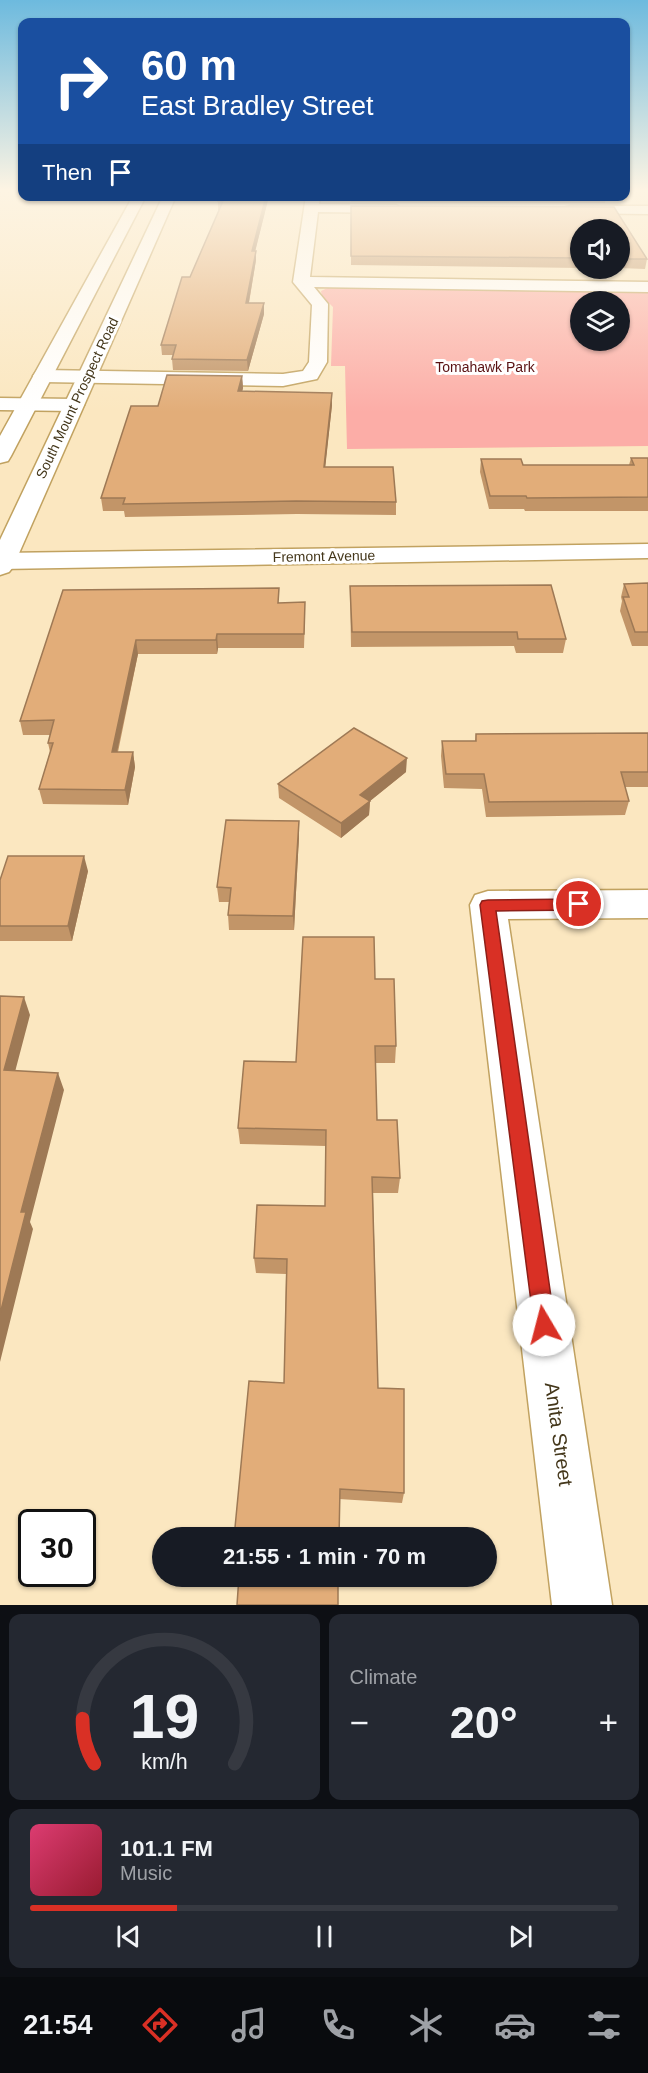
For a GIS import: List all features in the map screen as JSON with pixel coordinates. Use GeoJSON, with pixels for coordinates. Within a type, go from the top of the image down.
{"type":"FeatureCollection","features":[{"type":"Feature","properties":{"kind":"street"},"geometry":{"type":"LineString","coordinates":[[0,456],[104,263]]}},
{"type":"Feature","properties":{"kind":"street","name":"South Mount Prospect Road"},"geometry":{"type":"LineString","coordinates":[[1,563],[139,263]]}},
{"type":"Feature","properties":{"kind":"street"},"geometry":{"type":"LineString","coordinates":[[43,376],[283,380],[310,375],[318,362],[320,304],[301,282],[304,263]]}},
{"type":"Feature","properties":{"kind":"street"},"geometry":{"type":"LineString","coordinates":[[301,282],[648,287]]}},
{"type":"Feature","properties":{"kind":"street"},"geometry":{"type":"LineString","coordinates":[[0,404],[74,405]]}},
{"type":"Feature","properties":{"kind":"street","name":"Fremont Avenue"},"geometry":{"type":"LineString","coordinates":[[1,563],[648,551]]}},
{"type":"Feature","properties":{"kind":"street","name":"Anita Street"},"geometry":{"type":"LineString","coordinates":[[582,1605],[488,905],[648,904]]}},
{"type":"Feature","properties":{"kind":"green space","name":"Tomahawk Park"},"geometry":{"type":"Polygon","coordinates":[[[343,286],[648,289],[648,446],[347,449],[345,366],[331,366],[333,307],[322,296],[321,291],[330,287],[343,286]]]}},
{"type":"Feature","properties":{"kind":"building"},"geometry":{"type":"Polygon","coordinates":[[[196,263],[254,263],[246,303],[264,303],[247,360],[172,359],[176,345],[161,345],[182,277],[190,277],[196,263]]]}},
{"type":"Feature","properties":{"kind":"building"},"geometry":{"type":"Polygon","coordinates":[[[167,375],[242,376],[238,391],[332,393],[324,467],[393,467],[396,502],[123,504],[125,498],[101,498],[131,406],[158,406],[167,375]]]}},
{"type":"Feature","properties":{"kind":"building"},"geometry":{"type":"Polygon","coordinates":[[[631,458],[648,458],[648,497],[490,496],[481,459],[521,459],[523,465],[634,465],[631,458]]]}},
{"type":"Feature","properties":{"kind":"building"},"geometry":{"type":"Polygon","coordinates":[[[648,583],[648,632],[635,632],[623,597],[629,597],[624,584],[648,583]]]}},
{"type":"Feature","properties":{"kind":"building"},"geometry":{"type":"Polygon","coordinates":[[[551,585],[566,639],[518,639],[517,632],[352,632],[350,586],[551,585]]]}},
{"type":"Feature","properties":{"kind":"building"},"geometry":{"type":"Polygon","coordinates":[[[279,588],[278,603],[305,602],[304,634],[217,634],[216,640],[136,640],[112,752],[133,752],[125,790],[39,789],[53,743],[48,743],[54,720],[20,721],[63,590],[279,588]]]}},
{"type":"Feature","properties":{"kind":"building"},"geometry":{"type":"Polygon","coordinates":[[[354,728],[407,758],[360,795],[370,801],[341,823],[278,784],[354,728]]]}},
{"type":"Feature","properties":{"kind":"building"},"geometry":{"type":"Polygon","coordinates":[[[648,733],[648,772],[621,772],[629,801],[489,802],[484,774],[446,774],[442,741],[476,741],[476,734],[648,733]]]}},
{"type":"Feature","properties":{"kind":"building"},"geometry":{"type":"Polygon","coordinates":[[[226,820],[299,821],[293,916],[228,915],[231,888],[217,887],[226,820]]]}},
{"type":"Feature","properties":{"kind":"building"},"geometry":{"type":"Polygon","coordinates":[[[8,856],[84,856],[68,926],[0,926],[0,880],[8,856]]]}},
{"type":"Feature","properties":{"kind":"building"},"geometry":{"type":"Polygon","coordinates":[[[303,937],[374,937],[375,979],[394,979],[396,1046],[375,1046],[377,1120],[397,1120],[400,1178],[372,1177],[378,1388],[404,1389],[404,1493],[340,1489],[339,1527],[235,1527],[249,1381],[284,1383],[287,1259],[254,1258],[257,1205],[325,1206],[326,1130],[238,1128],[244,1061],[296,1062],[303,937]]]}},
{"type":"Feature","properties":{"kind":"building"},"geometry":{"type":"Polygon","coordinates":[[[0,996],[24,997],[4,1070],[58,1073],[21,1212],[26,1212],[0,1314],[0,996]]]}},
{"type":"Feature","properties":{"kind":"building"},"geometry":{"type":"Polygon","coordinates":[[[238,1587],[338,1587],[338,1605],[237,1605],[238,1587]]]}},
{"type":"Feature","properties":{"kind":"route"},"geometry":{"type":"LineString","coordinates":[[544,1325],[488,905],[579,904]]}}]}
